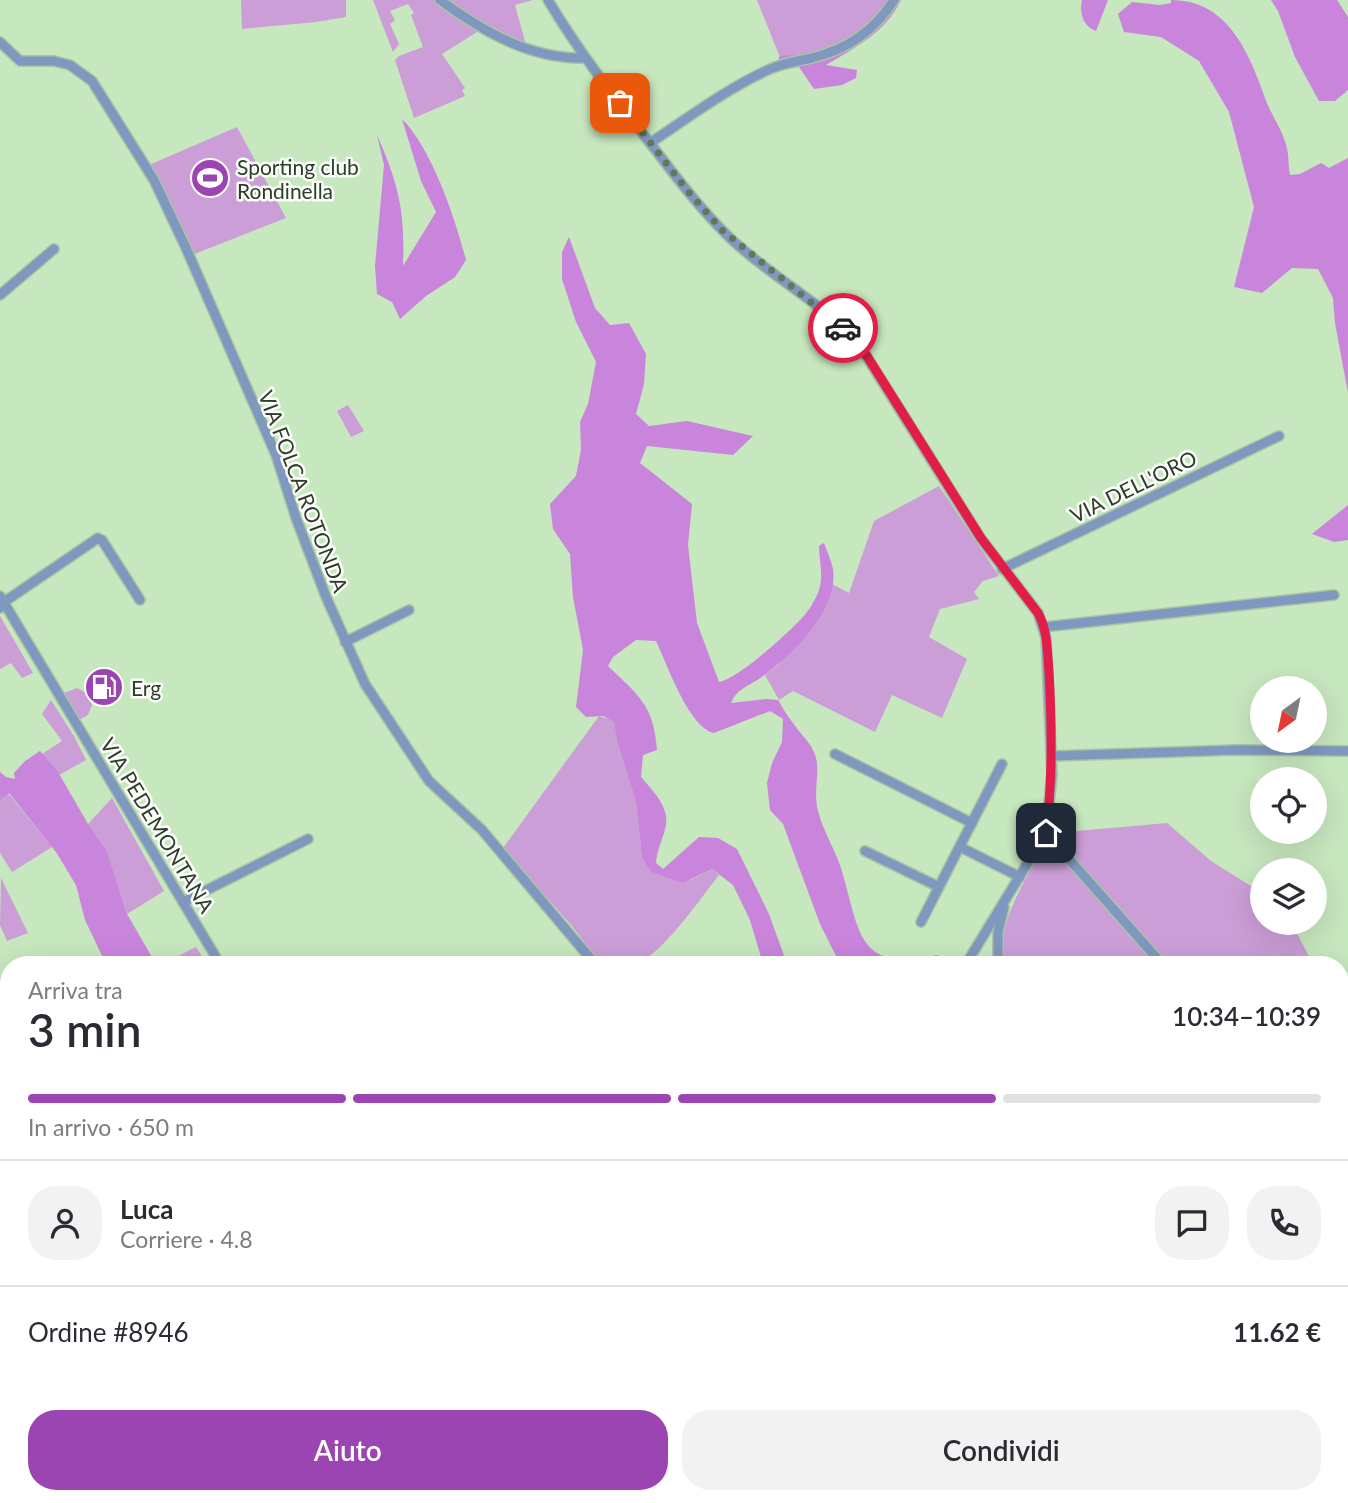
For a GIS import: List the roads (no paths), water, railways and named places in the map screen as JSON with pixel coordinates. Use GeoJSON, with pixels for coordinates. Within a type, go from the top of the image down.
{"type":"FeatureCollection","features":[{"type":"Feature","properties":{"kind":"street"},"geometry":{"type":"LineString","coordinates":[[440,0],[484,29],[514,44],[553,56],[584,58]]}},
{"type":"Feature","properties":{"kind":"street"},"geometry":{"type":"LineString","coordinates":[[548,0],[584,58],[687,190],[728,236],[858,343],[1002,569],[1034,608],[1044,627],[1051,704],[1052,757],[1046,833],[971,956]]}},
{"type":"Feature","properties":{"kind":"street"},"geometry":{"type":"LineString","coordinates":[[650,143],[768,70],[827,53],[857,39],[875,26],[894,0]]}},
{"type":"Feature","properties":{"kind":"street","name":"VIA FOLCA ROTONDA"},"geometry":{"type":"LineString","coordinates":[[0,42],[20,61],[54,61],[70,65],[92,81],[154,180],[276,455],[296,518],[345,642],[365,684],[429,781],[482,830],[589,956]]}},
{"type":"Feature","properties":{"kind":"street"},"geometry":{"type":"LineString","coordinates":[[0,295],[54,249]]}},
{"type":"Feature","properties":{"kind":"street","name":"VIA DELL'ORO"},"geometry":{"type":"LineString","coordinates":[[1002,569],[1279,436]]}},
{"type":"Feature","properties":{"kind":"street"},"geometry":{"type":"LineString","coordinates":[[1,602],[98,538],[140,600]]}},
{"type":"Feature","properties":{"kind":"street"},"geometry":{"type":"LineString","coordinates":[[1044,627],[1334,596]]}},
{"type":"Feature","properties":{"kind":"street","name":"VIA PEDEMONTANA"},"geometry":{"type":"LineString","coordinates":[[1,602],[215,956]]}},
{"type":"Feature","properties":{"kind":"street"},"geometry":{"type":"LineString","coordinates":[[345,642],[409,610]]}},
{"type":"Feature","properties":{"kind":"street"},"geometry":{"type":"LineString","coordinates":[[1052,757],[1235,750],[1348,751]]}},
{"type":"Feature","properties":{"kind":"street"},"geometry":{"type":"LineString","coordinates":[[835,754],[972,823]]}},
{"type":"Feature","properties":{"kind":"street"},"geometry":{"type":"LineString","coordinates":[[921,922],[1002,764]]}},
{"type":"Feature","properties":{"kind":"street"},"geometry":{"type":"LineString","coordinates":[[1046,833],[1155,956]]}},
{"type":"Feature","properties":{"kind":"street"},"geometry":{"type":"LineString","coordinates":[[183,902],[308,839]]}},
{"type":"Feature","properties":{"kind":"street"},"geometry":{"type":"LineString","coordinates":[[960,847],[1020,877]]}},
{"type":"Feature","properties":{"kind":"street"},"geometry":{"type":"LineString","coordinates":[[865,850],[939,887]]}},
{"type":"Feature","properties":{"kind":"street"},"geometry":{"type":"LineString","coordinates":[[998,956],[998,932],[1002,912],[1012,889]]}},
{"type":"Feature","properties":{"kind":"place","name":"Sporting club Rondinella"},"geometry":{"type":"Point","coordinates":[210,178]}},
{"type":"Feature","properties":{"kind":"place","name":"Erg"},"geometry":{"type":"Point","coordinates":[104,687]}}]}
